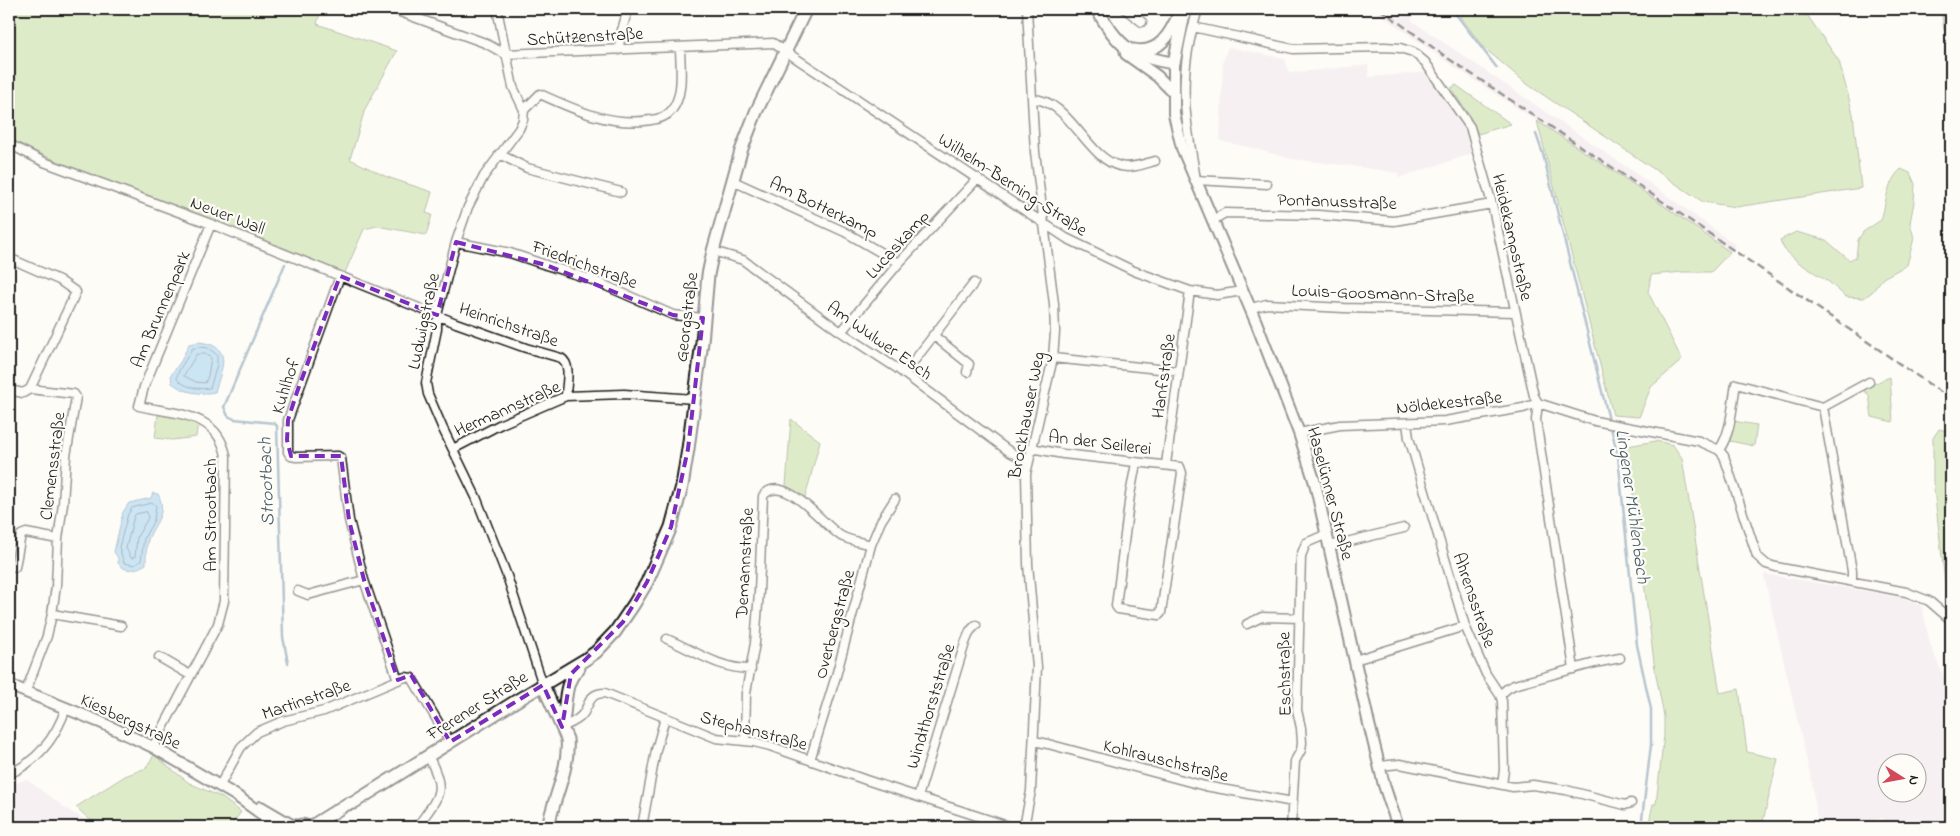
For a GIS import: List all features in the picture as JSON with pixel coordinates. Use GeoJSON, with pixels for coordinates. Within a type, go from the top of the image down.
{"type":"FeatureCollection","features":[{"type":"Feature","properties":{"kind":"main road","name":"Georgstraße"},"geometry":{"type":"LineString","coordinates":[[615,632],[647,582],[671,527],[682,486],[713,251],[741,151],[756,112],[806,9]]}},
{"type":"Feature","properties":{"kind":"main road"},"geometry":{"type":"LineString","coordinates":[[1097,9],[1109,30],[1125,48],[1149,59],[1174,63],[1182,14]]}},
{"type":"Feature","properties":{"kind":"main road"},"geometry":{"type":"LineString","coordinates":[[1125,48],[1139,51],[1158,45],[1170,34],[1182,14]]}},
{"type":"Feature","properties":{"kind":"main road","name":"Frerener Straße"},"geometry":{"type":"LineString","coordinates":[[311,827],[586,659],[596,652],[615,632]]}},
{"type":"Feature","properties":{"kind":"main road"},"geometry":{"type":"LineString","coordinates":[[562,727],[568,682],[571,674],[586,659]]}},
{"type":"Feature","properties":{"kind":"main road"},"geometry":{"type":"LineString","coordinates":[[543,685],[566,739],[567,758],[548,827]]}},
{"type":"Feature","properties":{"kind":"main road","name":"Frerener Straße"},"geometry":{"type":"LineString","coordinates":[[324,827],[350,808],[353,803]]}},
{"type":"Feature","properties":{"kind":"main road"},"geometry":{"type":"LineString","coordinates":[[296,827],[311,827]]}},
{"type":"Feature","properties":{"kind":"street","name":"Schützenstraße"},"geometry":{"type":"LineString","coordinates":[[392,9],[485,43],[505,54],[764,42],[773,44],[785,51]]}},
{"type":"Feature","properties":{"kind":"street"},"geometry":{"type":"LineString","coordinates":[[497,9],[513,87],[524,110],[540,94],[598,118],[631,123],[662,118],[672,110],[678,98],[680,47]]}},
{"type":"Feature","properties":{"kind":"street"},"geometry":{"type":"LineString","coordinates":[[619,50],[620,37],[628,9]]}},
{"type":"Feature","properties":{"kind":"street","name":"Brockhauser Weg"},"geometry":{"type":"LineString","coordinates":[[1024,827],[1030,790],[1034,741],[1037,667],[1028,564],[1026,502],[1028,461],[1053,358],[1055,332],[1054,304],[1034,152],[1027,9]]}},
{"type":"Feature","properties":{"kind":"street"},"geometry":{"type":"LineString","coordinates":[[1125,9],[1142,22]]}},
{"type":"Feature","properties":{"kind":"street","name":"Haselünner Straße"},"geometry":{"type":"LineString","coordinates":[[1196,180],[1184,98],[1185,72],[1198,9]]}},
{"type":"Feature","properties":{"kind":"street","name":"Heidekampstraße"},"geometry":{"type":"LineString","coordinates":[[1193,27],[1293,49],[1385,47],[1400,48],[1413,52],[1430,67],[1470,127],[1492,204],[1514,312],[1534,396],[1538,403],[1536,420],[1574,668]]}},
{"type":"Feature","properties":{"kind":"street"},"geometry":{"type":"LineString","coordinates":[[1125,48],[1126,54],[1157,76],[1173,92]]}},
{"type":"Feature","properties":{"kind":"street","name":"Wilhelm-Berning-Straße"},"geometry":{"type":"LineString","coordinates":[[785,51],[978,178],[1044,224],[1102,257],[1166,284],[1190,291],[1217,295],[1243,290]]}},
{"type":"Feature","properties":{"kind":"street","name":"Haselünner Straße"},"geometry":{"type":"LineString","coordinates":[[1174,63],[1174,114],[1178,136],[1243,290],[1299,433],[1315,482],[1379,766],[1398,827]]}},
{"type":"Feature","properties":{"kind":"street"},"geometry":{"type":"LineString","coordinates":[[1032,99],[1047,102],[1055,107],[1093,147],[1112,163],[1126,167],[1155,161]]}},
{"type":"Feature","properties":{"kind":"street","name":"Ludwigstraße"},"geometry":{"type":"LineString","coordinates":[[524,110],[519,129],[499,154],[475,190],[456,242],[437,315],[437,329],[426,383],[428,394],[476,497],[507,576],[543,685]]}},
{"type":"Feature","properties":{"kind":"street","name":"Neuer Wall"},"geometry":{"type":"LineString","coordinates":[[9,144],[44,162],[211,224],[437,315]]}},
{"type":"Feature","properties":{"kind":"street"},"geometry":{"type":"LineString","coordinates":[[499,154],[527,168],[621,192]]}},
{"type":"Feature","properties":{"kind":"street","name":"Lucaskamp"},"geometry":{"type":"LineString","coordinates":[[841,332],[899,263],[978,178]]}},
{"type":"Feature","properties":{"kind":"street"},"geometry":{"type":"LineString","coordinates":[[1196,180],[1267,184]]}},
{"type":"Feature","properties":{"kind":"street","name":"Am Botterkamp"},"geometry":{"type":"LineString","coordinates":[[733,181],[845,232],[899,263]]}},
{"type":"Feature","properties":{"kind":"street","name":"Pontanusstraße"},"geometry":{"type":"LineString","coordinates":[[1213,220],[1225,212],[1318,215],[1394,221],[1492,204]]}},
{"type":"Feature","properties":{"kind":"street","name":"Am Brunnenpark"},"geometry":{"type":"LineString","coordinates":[[139,406],[144,387],[211,224]]}},
{"type":"Feature","properties":{"kind":"street","name":"Friedrichstraße"},"geometry":{"type":"LineString","coordinates":[[456,242],[510,253],[546,264],[590,279],[673,315],[703,318]]}},
{"type":"Feature","properties":{"kind":"street","name":"Am Wulwer Esch"},"geometry":{"type":"LineString","coordinates":[[713,251],[742,260],[841,332],[904,374],[1010,452],[1028,461]]}},
{"type":"Feature","properties":{"kind":"street"},"geometry":{"type":"LineString","coordinates":[[9,258],[59,280],[76,292],[30,389],[23,393],[9,390]]}},
{"type":"Feature","properties":{"kind":"street","name":"Kuhlhof"},"geometry":{"type":"LineString","coordinates":[[340,276],[288,420],[288,452],[291,456],[296,457],[338,456],[341,458],[349,520],[364,580],[398,680]]}},
{"type":"Feature","properties":{"kind":"street"},"geometry":{"type":"LineString","coordinates":[[904,374],[974,283]]}},
{"type":"Feature","properties":{"kind":"street","name":"Hanfstraße"},"geometry":{"type":"LineString","coordinates":[[1166,464],[1190,291]]}},
{"type":"Feature","properties":{"kind":"street","name":"Louis-Goosmann-Straße"},"geometry":{"type":"LineString","coordinates":[[1250,308],[1267,304],[1514,312]]}},
{"type":"Feature","properties":{"kind":"street","name":"Heinrichstraße"},"geometry":{"type":"LineString","coordinates":[[437,315],[566,361],[568,366],[566,396]]}},
{"type":"Feature","properties":{"kind":"street"},"geometry":{"type":"LineString","coordinates":[[933,335],[969,364],[967,372]]}},
{"type":"Feature","properties":{"kind":"street"},"geometry":{"type":"LineString","coordinates":[[1053,358],[1178,371]]}},
{"type":"Feature","properties":{"kind":"street"},"geometry":{"type":"LineString","coordinates":[[1718,450],[1724,443],[1728,430],[1736,384],[1823,407],[1869,382]]}},
{"type":"Feature","properties":{"kind":"street","name":"Clemensstraße"},"geometry":{"type":"LineString","coordinates":[[26,691],[47,636],[52,614],[56,586],[58,539],[63,504],[66,456],[76,397],[74,394],[30,389]]}},
{"type":"Feature","properties":{"kind":"street","name":"Hermannstraße"},"geometry":{"type":"LineString","coordinates":[[453,449],[487,431],[566,396],[624,394],[694,399]]}},
{"type":"Feature","properties":{"kind":"street"},"geometry":{"type":"LineString","coordinates":[[1538,403],[1599,421],[1699,441],[1718,450],[1724,456],[1728,466],[1757,556],[1766,564],[1920,596],[1937,606],[1951,620]]}},
{"type":"Feature","properties":{"kind":"street","name":"Nöldekestraße"},"geometry":{"type":"LineString","coordinates":[[1299,433],[1323,427],[1445,421],[1522,408],[1538,403]]}},
{"type":"Feature","properties":{"kind":"street","name":"Am Strootbach"},"geometry":{"type":"LineString","coordinates":[[139,406],[199,418],[218,434],[224,444],[226,456],[223,611],[218,624],[153,746]]}},
{"type":"Feature","properties":{"kind":"street"},"geometry":{"type":"LineString","coordinates":[[1823,407],[1851,562],[1852,581]]}},
{"type":"Feature","properties":{"kind":"street","name":"Ahrensstraße"},"geometry":{"type":"LineString","coordinates":[[1407,423],[1409,438],[1465,626],[1486,674],[1500,695],[1504,711],[1504,770],[1502,785]]}},
{"type":"Feature","properties":{"kind":"street","name":"An der Seilerei"},"geometry":{"type":"LineString","coordinates":[[1032,448],[1063,454],[1136,463],[1166,464]]}},
{"type":"Feature","properties":{"kind":"street"},"geometry":{"type":"LineString","coordinates":[[1136,463],[1116,606],[1118,609],[1155,616],[1161,613],[1182,473],[1180,467],[1166,464]]}},
{"type":"Feature","properties":{"kind":"street","name":"Demannstraße"},"geometry":{"type":"LineString","coordinates":[[745,741],[746,693],[755,643],[760,592],[762,501],[766,493],[777,490],[790,493],[841,536],[871,545]]}},
{"type":"Feature","properties":{"kind":"street","name":"Overbergstraße"},"geometry":{"type":"LineString","coordinates":[[810,760],[836,676],[871,545],[881,521],[895,499]]}},
{"type":"Feature","properties":{"kind":"street"},"geometry":{"type":"LineString","coordinates":[[1330,546],[1404,528]]}},
{"type":"Feature","properties":{"kind":"street","name":"Clemensstraße"},"geometry":{"type":"LineString","coordinates":[[15,567],[21,535],[26,533],[58,539]]}},
{"type":"Feature","properties":{"kind":"street","name":"Eschstraße"},"geometry":{"type":"LineString","coordinates":[[1291,827],[1296,762],[1302,743],[1297,710],[1303,548],[1311,539],[1327,534]]}},
{"type":"Feature","properties":{"kind":"street"},"geometry":{"type":"LineString","coordinates":[[298,591],[308,595],[364,580]]}},
{"type":"Feature","properties":{"kind":"street"},"geometry":{"type":"LineString","coordinates":[[52,614],[121,626]]}},
{"type":"Feature","properties":{"kind":"street"},"geometry":{"type":"LineString","coordinates":[[1247,624],[1262,617],[1299,618]]}},
{"type":"Feature","properties":{"kind":"street","name":"Windthorststraße"},"geometry":{"type":"LineString","coordinates":[[918,797],[962,651],[970,631],[976,625]]}},
{"type":"Feature","properties":{"kind":"street"},"geometry":{"type":"LineString","coordinates":[[1355,660],[1465,626]]}},
{"type":"Feature","properties":{"kind":"street"},"geometry":{"type":"LineString","coordinates":[[667,639],[715,663],[741,669],[751,669]]}},
{"type":"Feature","properties":{"kind":"street"},"geometry":{"type":"LineString","coordinates":[[159,657],[190,675]]}},
{"type":"Feature","properties":{"kind":"street"},"geometry":{"type":"LineString","coordinates":[[1500,695],[1514,685],[1574,668],[1620,658]]}},
{"type":"Feature","properties":{"kind":"street"},"geometry":{"type":"LineString","coordinates":[[398,680],[405,677],[412,678],[450,742]]}},
{"type":"Feature","properties":{"kind":"street","name":"Martinstraße"},"geometry":{"type":"LineString","coordinates":[[220,785],[241,747],[257,732],[283,721],[324,711],[398,680]]}},
{"type":"Feature","properties":{"kind":"street","name":"Kiesbergstraße"},"geometry":{"type":"LineString","coordinates":[[9,685],[153,746],[220,785],[280,827]]}},
{"type":"Feature","properties":{"kind":"street","name":"Stephanstraße"},"geometry":{"type":"LineString","coordinates":[[562,727],[583,715],[592,696],[598,693],[605,693],[716,738],[770,746],[1011,827]]}},
{"type":"Feature","properties":{"kind":"street"},"geometry":{"type":"LineString","coordinates":[[9,774],[24,765],[44,748],[61,724],[66,708]]}},
{"type":"Feature","properties":{"kind":"street"},"geometry":{"type":"LineString","coordinates":[[642,827],[656,750],[665,718]]}},
{"type":"Feature","properties":{"kind":"street","name":"Kohlrauschstraße"},"geometry":{"type":"LineString","coordinates":[[1034,741],[1221,789],[1293,802]]}},
{"type":"Feature","properties":{"kind":"street"},"geometry":{"type":"LineString","coordinates":[[417,827],[440,792],[440,782],[428,756]]}},
{"type":"Feature","properties":{"kind":"street"},"geometry":{"type":"LineString","coordinates":[[1379,766],[1400,764],[1502,785],[1520,788],[1533,785],[1566,790],[1625,805],[1631,803]]}},
{"type":"Feature","properties":{"kind":"street","name":"Kiesbergstraße"},"geometry":{"type":"LineString","coordinates":[[235,795],[245,798],[296,827]]}},
{"type":"Feature","properties":{"kind":"highlighted area"},"geometry":{"type":"Polygon","coordinates":[[[456,242],[546,265],[673,315],[703,318],[688,449],[671,527],[647,582],[623,622],[571,674],[562,727],[543,685],[450,742],[411,675],[398,680],[364,580],[349,520],[341,456],[291,456],[287,440],[288,420],[297,392],[340,276],[437,315],[456,242]]]}},
{"type":"Feature","properties":{"kind":"shaded area"},"geometry":{"type":"Polygon","coordinates":[[[1373,9],[1413,9],[1412,21],[1634,172],[1736,245],[1730,252],[1627,180],[1447,62],[1373,9]]]}},
{"type":"Feature","properties":{"kind":"shaded area"},"geometry":{"type":"Polygon","coordinates":[[[1228,47],[1285,59],[1289,73],[1368,65],[1369,77],[1429,72],[1465,130],[1474,153],[1398,178],[1398,173],[1292,159],[1220,141],[1223,61],[1228,47]]]}},
{"type":"Feature","properties":{"kind":"shaded area"},"geometry":{"type":"Polygon","coordinates":[[[1765,574],[1901,597],[1922,606],[1930,644],[1951,694],[1951,827],[1886,827],[1883,818],[1840,827],[1823,827],[1818,825],[1812,783],[1765,574]]]}},
{"type":"Feature","properties":{"kind":"shaded area"},"geometry":{"type":"Polygon","coordinates":[[[26,779],[71,812],[99,827],[9,827],[9,786],[26,779]]]}},
{"type":"Feature","properties":{"kind":"green space"},"geometry":{"type":"Polygon","coordinates":[[[9,9],[321,9],[317,24],[397,51],[365,109],[350,159],[387,177],[432,192],[426,213],[432,215],[426,235],[377,226],[364,229],[343,277],[106,182],[9,140],[9,9]]]}},
{"type":"Feature","properties":{"kind":"green space"},"geometry":{"type":"Polygon","coordinates":[[[1469,9],[1803,9],[1839,61],[1853,114],[1861,188],[1736,207],[1703,202],[1527,84],[1483,47],[1460,16],[1469,9]]]}},
{"type":"Feature","properties":{"kind":"green space"},"geometry":{"type":"Polygon","coordinates":[[[1941,9],[1951,9],[1951,29],[1944,30],[1941,9]]]}},
{"type":"Feature","properties":{"kind":"green space"},"geometry":{"type":"Polygon","coordinates":[[[1456,85],[1511,124],[1478,134],[1469,115],[1451,88],[1456,85]]]}},
{"type":"Feature","properties":{"kind":"green space"},"geometry":{"type":"Polygon","coordinates":[[[1537,121],[1627,180],[1730,252],[1711,272],[1651,275],[1648,292],[1682,360],[1651,387],[1639,417],[1613,415],[1537,121]]]}},
{"type":"Feature","properties":{"kind":"green space"},"geometry":{"type":"Polygon","coordinates":[[[1901,169],[1910,173],[1915,184],[1910,223],[1914,238],[1907,265],[1883,278],[1872,292],[1864,298],[1846,297],[1829,282],[1798,262],[1784,249],[1780,240],[1796,232],[1826,240],[1849,260],[1856,257],[1858,240],[1863,232],[1881,220],[1892,180],[1901,169]]]}},
{"type":"Feature","properties":{"kind":"green space"},"geometry":{"type":"Polygon","coordinates":[[[1890,377],[1893,422],[1872,417],[1869,395],[1862,389],[1890,377]]]}},
{"type":"Feature","properties":{"kind":"green space"},"geometry":{"type":"Polygon","coordinates":[[[158,415],[198,422],[196,437],[172,440],[155,438],[158,415]]]}},
{"type":"Feature","properties":{"kind":"green space"},"geometry":{"type":"Polygon","coordinates":[[[791,419],[820,441],[805,498],[786,486],[791,419]]]}},
{"type":"Feature","properties":{"kind":"green space"},"geometry":{"type":"Polygon","coordinates":[[[1733,421],[1757,425],[1754,446],[1730,441],[1733,421]]]}},
{"type":"Feature","properties":{"kind":"green space"},"geometry":{"type":"Polygon","coordinates":[[[1939,429],[1951,432],[1951,605],[1947,599],[1933,481],[1933,438],[1939,429]]]}},
{"type":"Feature","properties":{"kind":"green space"},"geometry":{"type":"Polygon","coordinates":[[[1656,441],[1673,445],[1682,458],[1720,693],[1739,689],[1747,752],[1778,759],[1762,825],[1758,824],[1760,827],[1648,827],[1653,804],[1656,804],[1664,735],[1664,716],[1655,670],[1627,446],[1656,441]]]}},
{"type":"Feature","properties":{"kind":"green space"},"geometry":{"type":"Polygon","coordinates":[[[154,755],[189,783],[221,797],[241,812],[230,827],[104,827],[89,819],[76,807],[125,776],[146,768],[154,755]]]}},
{"type":"Feature","properties":{"kind":"water"},"geometry":{"type":"Polygon","coordinates":[[[199,342],[210,344],[217,348],[223,359],[215,392],[192,392],[172,383],[171,375],[181,361],[189,344],[199,342]]]}},
{"type":"Feature","properties":{"kind":"water"},"geometry":{"type":"Polygon","coordinates":[[[153,493],[158,494],[162,507],[159,518],[148,540],[146,564],[135,569],[124,568],[118,563],[118,558],[114,552],[123,512],[129,503],[151,498],[153,493]]]}},
{"type":"Feature","properties":{"kind":"waterway","name":"Lingener Mühlenbach"},"geometry":{"type":"LineString","coordinates":[[1452,9],[1497,68]]}},
{"type":"Feature","properties":{"kind":"waterway","name":"Lingener Mühlenbach"},"geometry":{"type":"LineString","coordinates":[[1536,134],[1543,154],[1618,456],[1637,645],[1651,709],[1651,745],[1641,827]]}},
{"type":"Feature","properties":{"kind":"waterway","name":"Strootbach"},"geometry":{"type":"LineString","coordinates":[[285,264],[224,407],[228,416],[234,419],[274,423],[277,426],[283,637],[288,663]]}},
{"type":"Feature","properties":{"kind":"railway"},"geometry":{"type":"LineString","coordinates":[[1380,9],[1449,59],[1628,178],[1951,399]]}}]}
